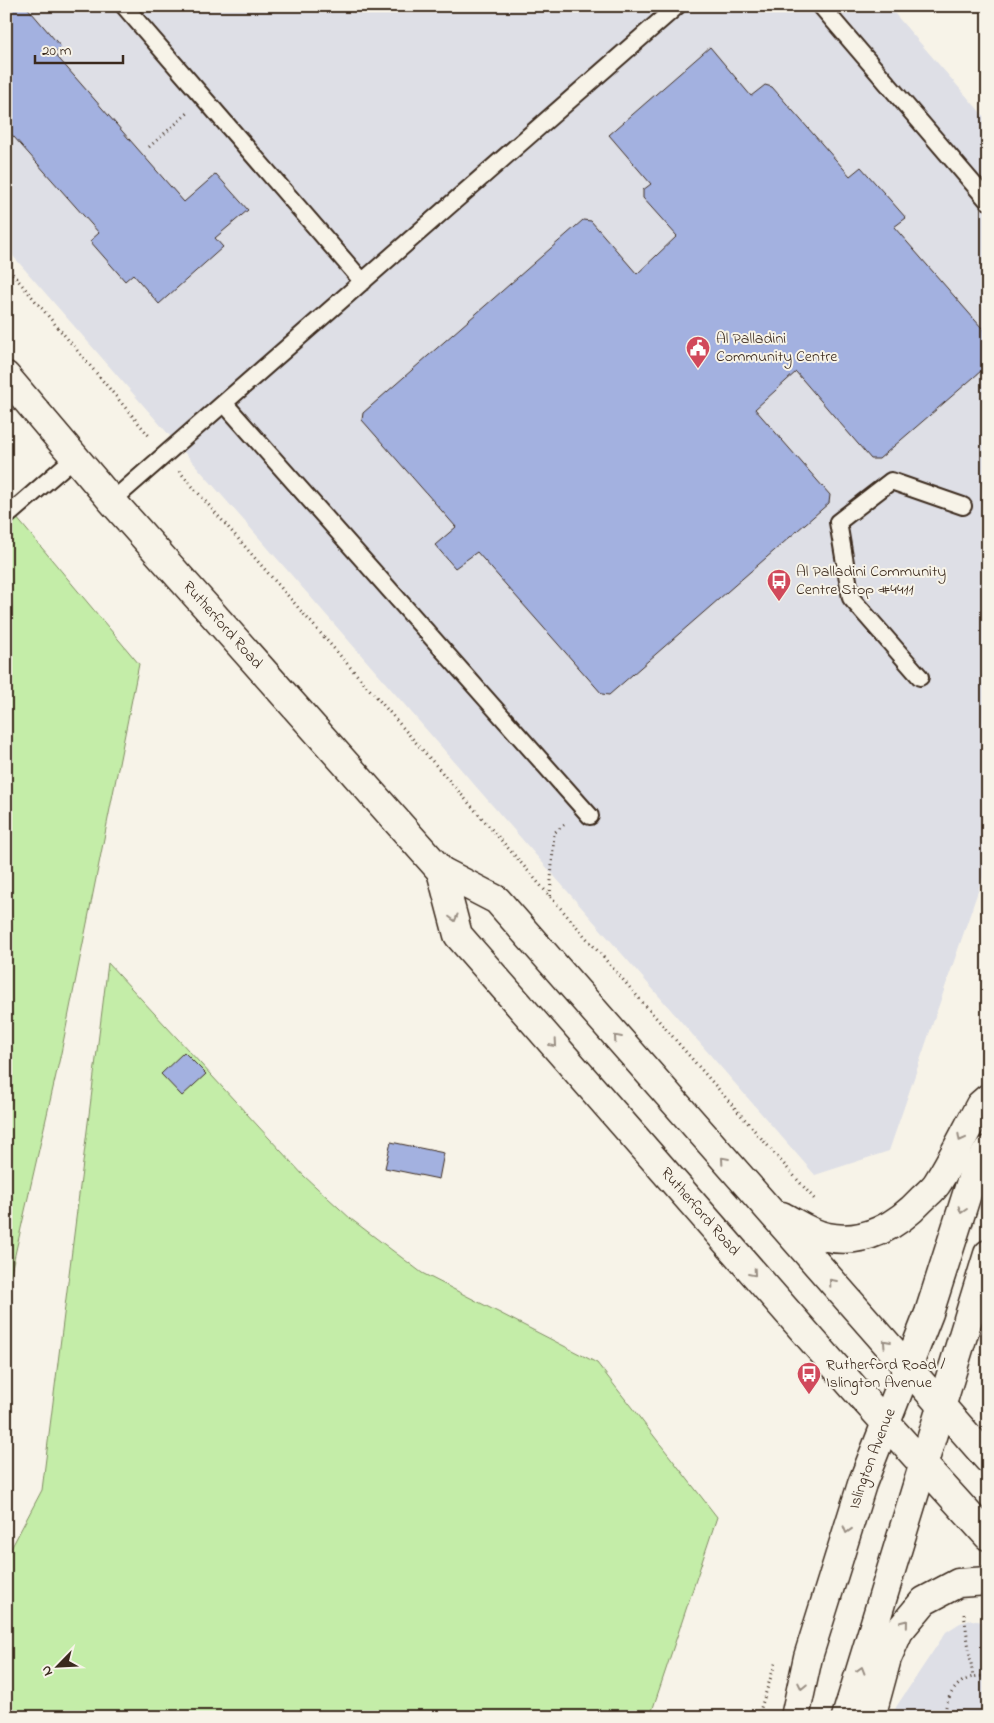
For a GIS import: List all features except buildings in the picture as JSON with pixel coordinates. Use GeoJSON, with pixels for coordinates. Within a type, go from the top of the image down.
{"type":"FeatureCollection","features":[{"type":"Feature","properties":{"kind":"main road","name":"Rutherford Road"},"geometry":{"type":"LineString","coordinates":[[6,376],[112,501],[441,871],[497,900],[988,1459]]}},
{"type":"Feature","properties":{"kind":"main road","name":"Rutherford Road"},"geometry":{"type":"LineString","coordinates":[[441,871],[458,935],[886,1423],[988,1536]]}},
{"type":"Feature","properties":{"kind":"main road"},"geometry":{"type":"LineString","coordinates":[[765,1207],[811,1232],[828,1237],[856,1238],[888,1227],[911,1211],[937,1184],[980,1105],[988,1098]]}},
{"type":"Feature","properties":{"kind":"main road","name":"Islington Avenue"},"geometry":{"type":"LineString","coordinates":[[796,1717],[808,1657],[862,1484],[929,1313],[973,1175],[988,1150]]}},
{"type":"Feature","properties":{"kind":"main road"},"geometry":{"type":"LineString","coordinates":[[846,1717],[988,1254]]}},
{"type":"Feature","properties":{"kind":"main road"},"geometry":{"type":"LineString","coordinates":[[869,1717],[874,1706],[887,1658],[899,1631],[924,1601],[958,1583],[988,1582]]}},
{"type":"Feature","properties":{"kind":"lane"},"geometry":{"type":"LineString","coordinates":[[124,6],[363,282]]}},
{"type":"Feature","properties":{"kind":"lane"},"geometry":{"type":"LineString","coordinates":[[112,501],[677,6]]}},
{"type":"Feature","properties":{"kind":"lane"},"geometry":{"type":"LineString","coordinates":[[821,6],[988,201]]}},
{"type":"Feature","properties":{"kind":"lane"},"geometry":{"type":"LineString","coordinates":[[224,403],[586,812]]}},
{"type":"Feature","properties":{"kind":"lane"},"geometry":{"type":"LineString","coordinates":[[6,517],[76,457]]}},
{"type":"Feature","properties":{"kind":"lane"},"geometry":{"type":"LineString","coordinates":[[920,677],[851,598],[838,522],[890,481],[963,506]]}},
{"type":"Feature","properties":{"kind":"path"},"geometry":{"type":"LineString","coordinates":[[148,147],[205,99]]}},
{"type":"Feature","properties":{"kind":"path"},"geometry":{"type":"LineString","coordinates":[[6,266],[165,455],[820,1204]]}},
{"type":"Feature","properties":{"kind":"path"},"geometry":{"type":"LineString","coordinates":[[550,896],[554,834],[586,812]]}},
{"type":"Feature","properties":{"kind":"path"},"geometry":{"type":"LineString","coordinates":[[964,1614],[973,1677]]}},
{"type":"Feature","properties":{"kind":"path"},"geometry":{"type":"LineString","coordinates":[[945,1717],[947,1702],[955,1687],[973,1677],[988,1677]]}},
{"type":"Feature","properties":{"kind":"shaded area"},"geometry":{"type":"Polygon","coordinates":[[[6,6],[888,6],[988,121],[988,862],[889,1151],[815,1175],[6,248],[6,6]]]}},
{"type":"Feature","properties":{"kind":"shaded area"},"geometry":{"type":"Polygon","coordinates":[[[971,1620],[988,1623],[988,1717],[893,1717],[896,1707],[946,1632],[960,1623],[971,1620]]]}},
{"type":"Feature","properties":{"kind":"green space"},"geometry":{"type":"Polygon","coordinates":[[[6,505],[139,664],[61,1053],[6,1294],[6,505]]]}},
{"type":"Feature","properties":{"kind":"green space"},"geometry":{"type":"Polygon","coordinates":[[[108,963],[304,1176],[351,1219],[422,1273],[597,1363],[717,1517],[650,1717],[6,1717],[6,1558],[42,1490],[108,963]]]}},
{"type":"Feature","properties":{"kind":"place","name":"Al Palladini Community Centre"},"geometry":{"type":"Point","coordinates":[698,369]}},
{"type":"Feature","properties":{"kind":"place","name":"Al Palladini Community Centre Stop #4411"},"geometry":{"type":"Point","coordinates":[779,602]}},
{"type":"Feature","properties":{"kind":"place","name":"Rutherford Road / Islington Avenue"},"geometry":{"type":"Point","coordinates":[809,1395]}}]}
